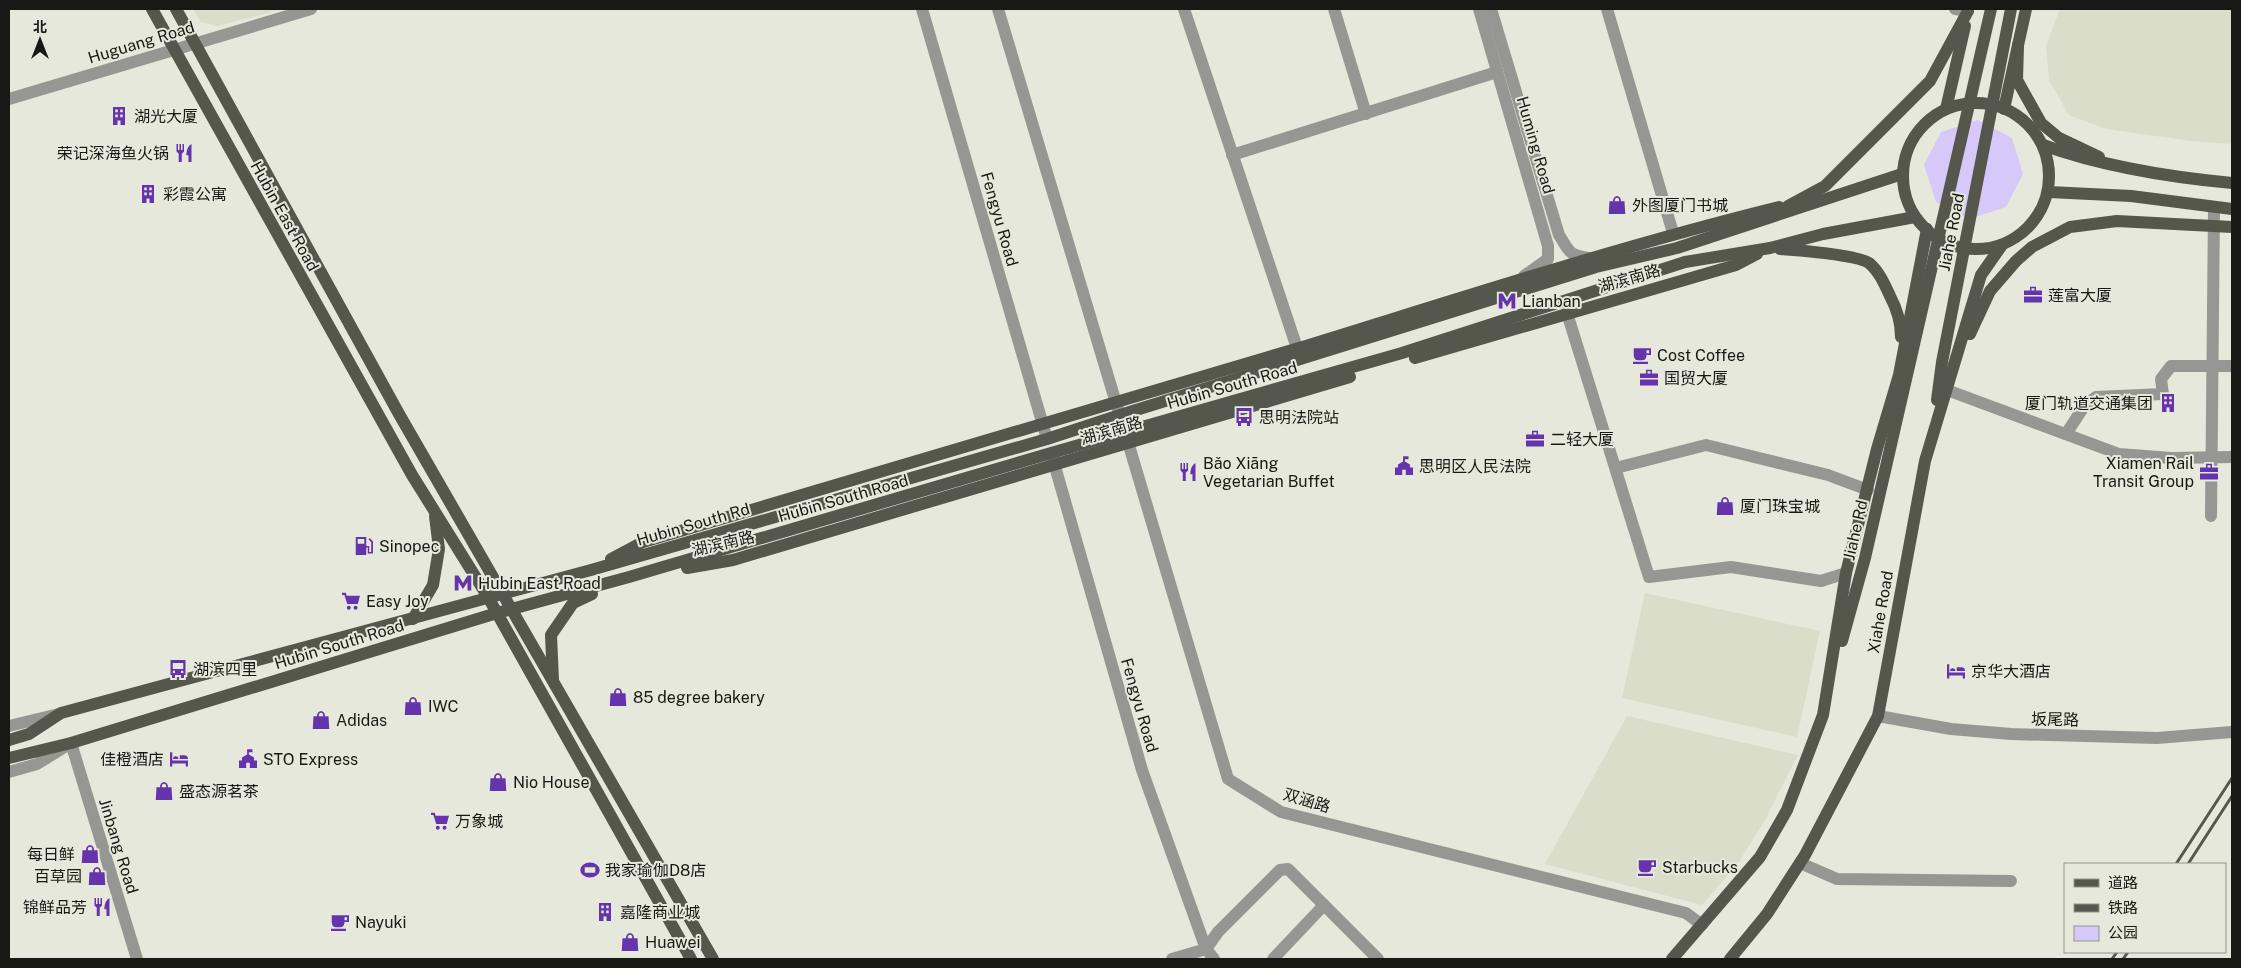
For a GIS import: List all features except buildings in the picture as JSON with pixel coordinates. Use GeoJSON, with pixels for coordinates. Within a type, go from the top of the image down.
{"type":"FeatureCollection","features":[{"type":"Feature","properties":{"kind":"main road","name":"Hubin East Road"},"geometry":{"type":"LineString","coordinates":[[152,9],[412,475],[488,597],[691,959]]}},
{"type":"Feature","properties":{"kind":"main road","name":"Hubin East Road"},"geometry":{"type":"LineString","coordinates":[[176,9],[399,414],[713,959]]}},
{"type":"Feature","properties":{"kind":"main road","name":"Jiahe Road"},"geometry":{"type":"LineString","coordinates":[[1904,371],[1991,9]]}},
{"type":"Feature","properties":{"kind":"main road","name":"Jiahe Road"},"geometry":{"type":"LineString","coordinates":[[1925,461],[2011,9]]}},
{"type":"Feature","properties":{"kind":"main road"},"geometry":{"type":"LineString","coordinates":[[2004,109],[2026,9]]}},
{"type":"Feature","properties":{"kind":"main road"},"geometry":{"type":"LineString","coordinates":[[1788,206],[1825,186],[1930,82],[1964,10]]}},
{"type":"Feature","properties":{"kind":"main road"},"geometry":{"type":"LineString","coordinates":[[1946,110],[1964,10]]}},
{"type":"Feature","properties":{"kind":"main road"},"geometry":{"type":"LineString","coordinates":[[2018,45],[2017,80],[2041,123],[2059,138],[2117,166]]}},
{"type":"Feature","properties":{"kind":"main road"},"geometry":{"type":"LineString","coordinates":[[1965,104],[1985,104],[2004,109],[2019,117],[2043,145],[2049,164],[2049,192],[2035,220],[2020,235],[2002,245],[1978,249],[1953,246],[1932,235],[1915,217],[1905,194],[1902,174],[1906,147],[1931,119],[1946,110],[1965,104]]}},
{"type":"Feature","properties":{"kind":"main road"},"geometry":{"type":"LineString","coordinates":[[2043,145],[2082,159],[2177,178],[2232,183]]}},
{"type":"Feature","properties":{"kind":"main road","name":"湖滨南路"},"geometry":{"type":"LineString","coordinates":[[1120,415],[1596,267],[1677,248],[1902,174]]}},
{"type":"Feature","properties":{"kind":"main road"},"geometry":{"type":"LineString","coordinates":[[2049,192],[2131,196],[2232,209]]}},
{"type":"Feature","properties":{"kind":"main road"},"geometry":{"type":"LineString","coordinates":[[591,570],[643,542],[1297,348],[1520,278],[1673,233],[1842,195]]}},
{"type":"Feature","properties":{"kind":"main road","name":"湖滨南路"},"geometry":{"type":"LineString","coordinates":[[1126,438],[1402,353],[1685,262],[1770,248],[1823,234],[1915,217]]}},
{"type":"Feature","properties":{"kind":"main road"},"geometry":{"type":"LineString","coordinates":[[1948,386],[1990,291],[2016,261],[2032,247],[2070,227],[2118,221],[2232,227]]}},
{"type":"Feature","properties":{"kind":"main road"},"geometry":{"type":"LineString","coordinates":[[1673,959],[1760,857],[1787,810],[1823,715],[1846,573],[1868,490],[1904,371],[1913,293],[1927,230]]}},
{"type":"Feature","properties":{"kind":"main road","name":"Xiahe Road"},"geometry":{"type":"LineString","coordinates":[[1730,959],[1767,914],[1800,863],[1878,716],[1925,461],[1981,276],[2002,245]]}},
{"type":"Feature","properties":{"kind":"main road"},"geometry":{"type":"LineString","coordinates":[[1770,248],[1828,253],[1868,263],[1881,278],[1895,306],[1901,326],[1904,371]]}},
{"type":"Feature","properties":{"kind":"main road","name":"湖滨南路"},"geometry":{"type":"LineString","coordinates":[[629,577],[733,560],[1053,458],[1736,265],[1770,248]]}},
{"type":"Feature","properties":{"kind":"main road","name":"Jiahe Rd"},"geometry":{"type":"LineString","coordinates":[[1826,698],[1865,558],[1904,371]]}},
{"type":"Feature","properties":{"kind":"main road","name":"Hubin South Rd"},"geometry":{"type":"LineString","coordinates":[[504,594],[1047,439],[1120,415]]}},
{"type":"Feature","properties":{"kind":"main road"},"geometry":{"type":"LineString","coordinates":[[412,475],[436,517],[439,548],[433,585],[412,620]]}},
{"type":"Feature","properties":{"kind":"main road"},"geometry":{"type":"LineString","coordinates":[[552,680],[551,635],[573,603],[629,577]]}},
{"type":"Feature","properties":{"kind":"main road","name":"Hubin South Road"},"geometry":{"type":"LineString","coordinates":[[9,758],[71,743],[497,613],[629,577]]}},
{"type":"Feature","properties":{"kind":"main road","name":"Hubin South Road"},"geometry":{"type":"LineString","coordinates":[[9,740],[29,734],[62,714],[504,594]]}},
{"type":"Feature","properties":{"kind":"street","name":"Huguang Road"},"geometry":{"type":"LineString","coordinates":[[9,99],[309,9]]}},
{"type":"Feature","properties":{"kind":"street","name":"Fengyu Road"},"geometry":{"type":"LineString","coordinates":[[922,9],[1047,439]]}},
{"type":"Feature","properties":{"kind":"street"},"geometry":{"type":"LineString","coordinates":[[998,9],[1120,415]]}},
{"type":"Feature","properties":{"kind":"street"},"geometry":{"type":"LineString","coordinates":[[1184,9],[1297,348]]}},
{"type":"Feature","properties":{"kind":"street"},"geometry":{"type":"LineString","coordinates":[[1334,9],[1366,114]]}},
{"type":"Feature","properties":{"kind":"street","name":"Huming Road"},"geometry":{"type":"LineString","coordinates":[[1479,9],[1548,246],[1548,258],[1520,278]]}},
{"type":"Feature","properties":{"kind":"street","name":"Huming Road"},"geometry":{"type":"LineString","coordinates":[[1491,9],[1559,235],[1568,251],[1574,256],[1589,258]]}},
{"type":"Feature","properties":{"kind":"street"},"geometry":{"type":"LineString","coordinates":[[1607,9],[1673,233]]}},
{"type":"Feature","properties":{"kind":"street"},"geometry":{"type":"LineString","coordinates":[[1232,156],[1498,72]]}},
{"type":"Feature","properties":{"kind":"street"},"geometry":{"type":"LineString","coordinates":[[2211,516],[2214,208]]}},
{"type":"Feature","properties":{"kind":"street"},"geometry":{"type":"LineString","coordinates":[[1568,313],[1649,577],[1731,567],[1820,581],[1846,573]]}},
{"type":"Feature","properties":{"kind":"street"},"geometry":{"type":"LineString","coordinates":[[2066,434],[2085,405],[2096,397],[2163,394],[2161,379],[2171,366],[2213,364],[2232,366]]}},
{"type":"Feature","properties":{"kind":"street"},"geometry":{"type":"LineString","coordinates":[[1948,386],[2119,454],[2171,458],[2232,457]]}},
{"type":"Feature","properties":{"kind":"street","name":"双涵路"},"geometry":{"type":"LineString","coordinates":[[1126,438],[1228,779],[1281,812],[1686,913],[1702,925]]}},
{"type":"Feature","properties":{"kind":"street"},"geometry":{"type":"LineString","coordinates":[[1616,468],[1706,445],[1828,475],[1868,490]]}},
{"type":"Feature","properties":{"kind":"street","name":"Fengyu Road"},"geometry":{"type":"LineString","coordinates":[[1053,458],[1142,770],[1210,954]]}},
{"type":"Feature","properties":{"kind":"street"},"geometry":{"type":"LineString","coordinates":[[9,726],[62,714]]}},
{"type":"Feature","properties":{"kind":"street","name":"坂尾路"},"geometry":{"type":"LineString","coordinates":[[1878,716],[1951,730],[2011,734],[2158,738],[2232,732]]}},
{"type":"Feature","properties":{"kind":"street"},"geometry":{"type":"LineString","coordinates":[[9,772],[37,764],[71,743]]}},
{"type":"Feature","properties":{"kind":"street","name":"Jinbang Road"},"geometry":{"type":"LineString","coordinates":[[71,743],[137,959]]}},
{"type":"Feature","properties":{"kind":"street"},"geometry":{"type":"LineString","coordinates":[[1800,863],[1837,879],[2011,881]]}},
{"type":"Feature","properties":{"kind":"street"},"geometry":{"type":"LineString","coordinates":[[1172,959],[1210,954],[1218,932],[1280,870],[1288,869],[1375,958]]}},
{"type":"Feature","properties":{"kind":"street"},"geometry":{"type":"LineString","coordinates":[[1273,959],[1324,905]]}},
{"type":"Feature","properties":{"kind":"shaded area"},"geometry":{"type":"Polygon","coordinates":[[[193,9],[284,9],[218,26],[201,22],[193,9]]]}},
{"type":"Feature","properties":{"kind":"shaded area"},"geometry":{"type":"Polygon","coordinates":[[[2060,9],[2232,9],[2232,144],[2191,141],[2106,129],[2069,115],[2049,80],[2046,46],[2060,9]]]}},
{"type":"Feature","properties":{"kind":"shaded area"},"geometry":{"type":"Polygon","coordinates":[[[1645,593],[1820,631],[1797,737],[1622,698],[1645,593]]]}},
{"type":"Feature","properties":{"kind":"shaded area"},"geometry":{"type":"Polygon","coordinates":[[[1627,716],[1798,755],[1765,820],[1737,865],[1702,905],[1545,864],[1627,716]]]}},
{"type":"Feature","properties":{"kind":"green space"},"geometry":{"type":"Polygon","coordinates":[[[1978,120],[2012,138],[2023,174],[2006,207],[1969,219],[1936,202],[1924,165],[1941,132],[1978,120]]]}},
{"type":"Feature","properties":{"kind":"railway"},"geometry":{"type":"LineString","coordinates":[[2177,863],[2232,778]]}},
{"type":"Feature","properties":{"kind":"railway"},"geometry":{"type":"LineString","coordinates":[[2189,863],[2232,796]]}},
{"type":"Feature","properties":{"kind":"railway"},"geometry":{"type":"LineString","coordinates":[[2112,959],[2116,953]]}},
{"type":"Feature","properties":{"kind":"railway"},"geometry":{"type":"LineString","coordinates":[[2123,959],[2127,953]]}},
{"type":"Feature","properties":{"kind":"place","name":"湖光大厦"},"geometry":{"type":"Point","coordinates":[119,116]}},
{"type":"Feature","properties":{"kind":"place","name":"荣记深海鱼火锅"},"geometry":{"type":"Point","coordinates":[184,153]}},
{"type":"Feature","properties":{"kind":"place","name":"彩霞公寓"},"geometry":{"type":"Point","coordinates":[148,194]}},
{"type":"Feature","properties":{"kind":"place","name":"外图厦门书城"},"geometry":{"type":"Point","coordinates":[1617,205]}},
{"type":"Feature","properties":{"kind":"place","name":"莲富大厦"},"geometry":{"type":"Point","coordinates":[2033,295]}},
{"type":"Feature","properties":{"kind":"place","name":"Lianban"},"geometry":{"type":"Point","coordinates":[1507,301]}},
{"type":"Feature","properties":{"kind":"place","name":"Cost Coffee"},"geometry":{"type":"Point","coordinates":[1642,355]}},
{"type":"Feature","properties":{"kind":"place","name":"国贸大厦"},"geometry":{"type":"Point","coordinates":[1649,378]}},
{"type":"Feature","properties":{"kind":"place","name":"厦门轨道交通集团"},"geometry":{"type":"Point","coordinates":[2168,403]}},
{"type":"Feature","properties":{"kind":"place","name":"思明法院站"},"geometry":{"type":"Point","coordinates":[1244,417]}},
{"type":"Feature","properties":{"kind":"place","name":"二轻大厦"},"geometry":{"type":"Point","coordinates":[1535,439]}},
{"type":"Feature","properties":{"kind":"place","name":"思明区人民法院"},"geometry":{"type":"Point","coordinates":[1404,466]}},
{"type":"Feature","properties":{"kind":"place","name":"Bǎo Xiāng Vegetarian Buffet"},"geometry":{"type":"Point","coordinates":[1188,472]}},
{"type":"Feature","properties":{"kind":"place","name":"Xiamen Rail Transit Group"},"geometry":{"type":"Point","coordinates":[2209,472]}},
{"type":"Feature","properties":{"kind":"place","name":"厦门珠宝城"},"geometry":{"type":"Point","coordinates":[1725,506]}},
{"type":"Feature","properties":{"kind":"place","name":"Sinopec"},"geometry":{"type":"Point","coordinates":[364,546]}},
{"type":"Feature","properties":{"kind":"place","name":"Hubin East Road"},"geometry":{"type":"Point","coordinates":[463,583]}},
{"type":"Feature","properties":{"kind":"place","name":"Easy Joy"},"geometry":{"type":"Point","coordinates":[351,601]}},
{"type":"Feature","properties":{"kind":"place","name":"湖滨四里"},"geometry":{"type":"Point","coordinates":[178,669]}},
{"type":"Feature","properties":{"kind":"place","name":"京华大酒店"},"geometry":{"type":"Point","coordinates":[1956,671]}},
{"type":"Feature","properties":{"kind":"place","name":"85 degree bakery"},"geometry":{"type":"Point","coordinates":[618,697]}},
{"type":"Feature","properties":{"kind":"place","name":"IWC"},"geometry":{"type":"Point","coordinates":[413,706]}},
{"type":"Feature","properties":{"kind":"place","name":"Adidas"},"geometry":{"type":"Point","coordinates":[321,720]}},
{"type":"Feature","properties":{"kind":"place","name":"佳橙酒店"},"geometry":{"type":"Point","coordinates":[179,759]}},
{"type":"Feature","properties":{"kind":"place","name":"STO Express"},"geometry":{"type":"Point","coordinates":[248,759]}},
{"type":"Feature","properties":{"kind":"place","name":"Nio House"},"geometry":{"type":"Point","coordinates":[498,782]}},
{"type":"Feature","properties":{"kind":"place","name":"盛态源茗茶"},"geometry":{"type":"Point","coordinates":[164,791]}},
{"type":"Feature","properties":{"kind":"place","name":"万象城"},"geometry":{"type":"Point","coordinates":[440,821]}},
{"type":"Feature","properties":{"kind":"place","name":"每日鲜"},"geometry":{"type":"Point","coordinates":[90,854]}},
{"type":"Feature","properties":{"kind":"place","name":"Starbucks"},"geometry":{"type":"Point","coordinates":[1647,867]}},
{"type":"Feature","properties":{"kind":"place","name":"我家瑜伽D8店"},"geometry":{"type":"Point","coordinates":[590,870]}},
{"type":"Feature","properties":{"kind":"place","name":"百草园"},"geometry":{"type":"Point","coordinates":[97,876]}},
{"type":"Feature","properties":{"kind":"place","name":"锦鲜品芳"},"geometry":{"type":"Point","coordinates":[102,907]}},
{"type":"Feature","properties":{"kind":"place","name":"嘉隆商业城"},"geometry":{"type":"Point","coordinates":[605,912]}},
{"type":"Feature","properties":{"kind":"place","name":"Nayuki"},"geometry":{"type":"Point","coordinates":[340,922]}},
{"type":"Feature","properties":{"kind":"place","name":"Huawei"},"geometry":{"type":"Point","coordinates":[630,942]}}]}
